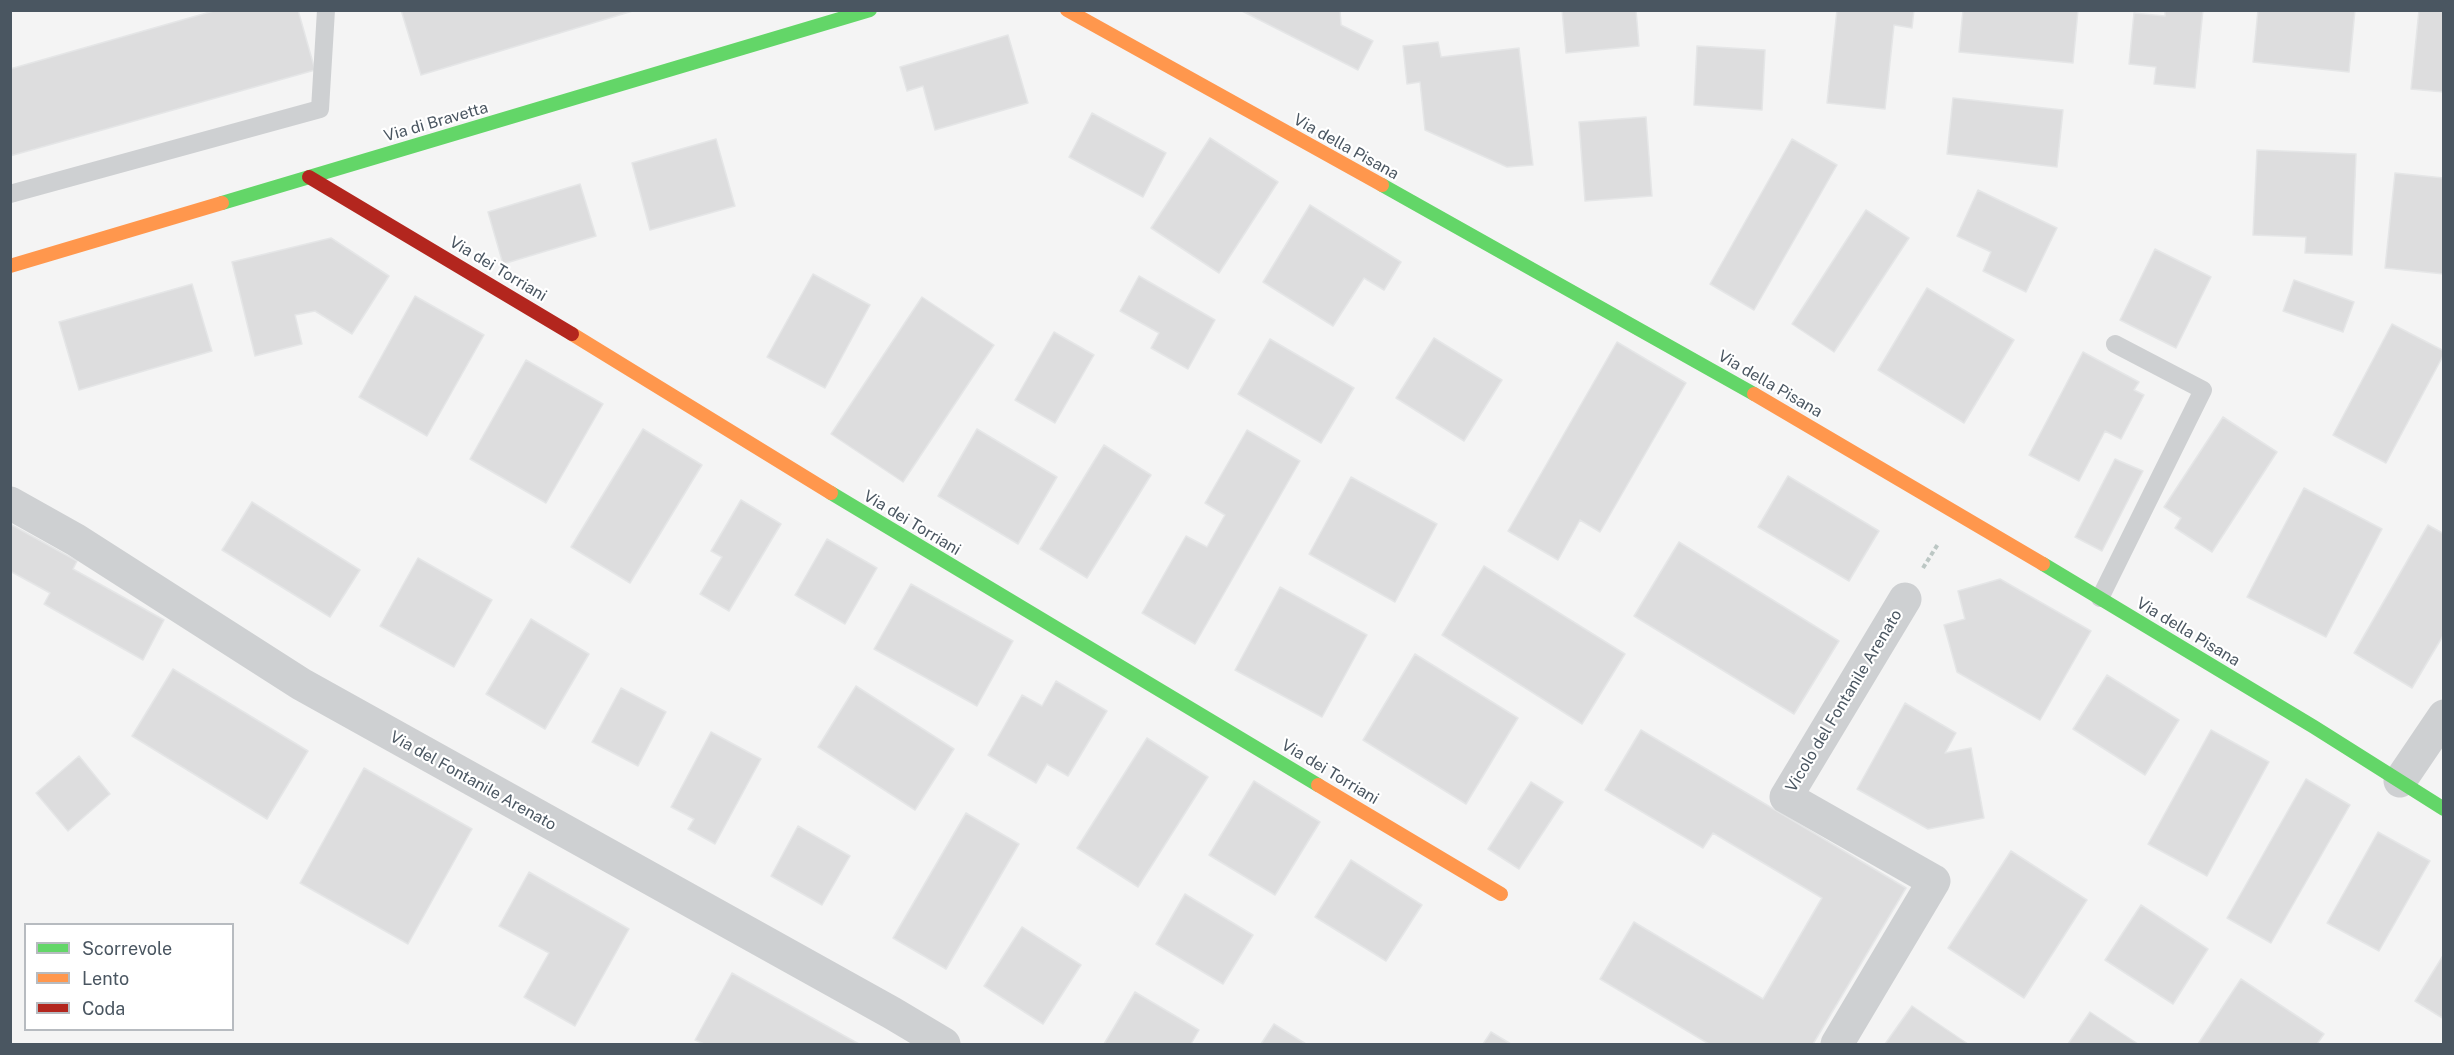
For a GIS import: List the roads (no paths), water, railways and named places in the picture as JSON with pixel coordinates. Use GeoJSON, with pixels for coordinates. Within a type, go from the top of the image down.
{"type":"FeatureCollection","features":[{"type":"Feature","properties":{"kind":"main road","name":"Via di Bravetta"},"geometry":{"type":"LineString","coordinates":[[10,266],[870,10]]}},
{"type":"Feature","properties":{"kind":"main road","name":"Via della Pisana"},"geometry":{"type":"LineString","coordinates":[[1067,10],[1677,350],[2100,598],[2314,727],[2444,809]]}},
{"type":"Feature","properties":{"kind":"main road","name":"Via dei Torriani"},"geometry":{"type":"LineString","coordinates":[[309,177],[449,259],[964,574],[1501,894]]}},
{"type":"Feature","properties":{"kind":"street","name":"Via del Fontanile Arenato"},"geometry":{"type":"LineString","coordinates":[[10,503],[76,540],[301,684],[910,1036],[944,1044]]}},
{"type":"Feature","properties":{"kind":"street","name":"Vicolo del Fontanile Arenato"},"geometry":{"type":"LineString","coordinates":[[1837,1044],[1934,881],[1786,797],[1905,599]]}},
{"type":"Feature","properties":{"kind":"street"},"geometry":{"type":"LineString","coordinates":[[2400,781],[2444,716]]}},
{"type":"Feature","properties":{"kind":"lane"},"geometry":{"type":"LineString","coordinates":[[10,194],[320,109],[326,10]]}},
{"type":"Feature","properties":{"kind":"lane"},"geometry":{"type":"LineString","coordinates":[[2100,598],[2203,390],[2115,344]]}}]}
